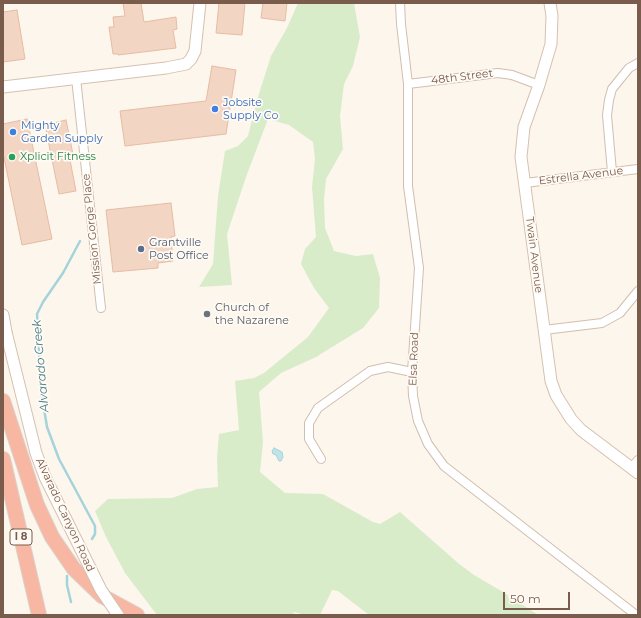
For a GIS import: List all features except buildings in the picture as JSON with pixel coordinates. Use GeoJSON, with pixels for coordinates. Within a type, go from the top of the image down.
{"type":"FeatureCollection","features":[{"type":"Feature","properties":{"kind":"highway"},"geometry":{"type":"LineString","coordinates":[[3,401],[37,505],[52,537],[74,569],[102,596],[137,615]]}},
{"type":"Feature","properties":{"kind":"highway","name":"I 8"},"geometry":{"type":"LineString","coordinates":[[3,459],[39,615]]}},
{"type":"Feature","properties":{"kind":"street"},"geometry":{"type":"LineString","coordinates":[[3,87],[166,68],[186,64],[191,59],[195,51],[200,3]]}},
{"type":"Feature","properties":{"kind":"street","name":"Elsa Road"},"geometry":{"type":"LineString","coordinates":[[400,3],[408,84],[408,186],[419,268],[412,372],[412,396],[418,421],[428,444],[444,466],[636,615]]}},
{"type":"Feature","properties":{"kind":"street","name":"Twain Avenue"},"geometry":{"type":"LineString","coordinates":[[550,3],[552,16],[550,44],[539,85],[524,127],[521,157],[551,381],[556,395],[571,419],[581,430],[636,467]]}},
{"type":"Feature","properties":{"kind":"street"},"geometry":{"type":"LineString","coordinates":[[612,172],[607,115],[609,100],[612,89],[629,68],[638,63]]}},
{"type":"Feature","properties":{"kind":"street","name":"48th Street"},"geometry":{"type":"LineString","coordinates":[[408,84],[498,73],[512,75],[539,85]]}},
{"type":"Feature","properties":{"kind":"street","name":"Mission Gorge Place"},"geometry":{"type":"LineString","coordinates":[[76,78],[101,308]]}},
{"type":"Feature","properties":{"kind":"street","name":"Estrella Avenue"},"geometry":{"type":"LineString","coordinates":[[524,183],[638,169]]}},
{"type":"Feature","properties":{"kind":"street"},"geometry":{"type":"LineString","coordinates":[[544,330],[602,323],[620,313],[638,291]]}},
{"type":"Feature","properties":{"kind":"street","name":"Alvarado Canyon Road"},"geometry":{"type":"LineString","coordinates":[[3,316],[36,453],[45,477],[101,590],[118,615]]}},
{"type":"Feature","properties":{"kind":"street"},"geometry":{"type":"LineString","coordinates":[[321,459],[309,439],[309,423],[318,408],[370,371],[388,367],[412,372]]}},
{"type":"Feature","properties":{"kind":"green space"},"geometry":{"type":"Polygon","coordinates":[[[298,3],[354,3],[360,37],[353,66],[344,84],[340,116],[343,149],[326,179],[324,199],[325,228],[334,251],[356,256],[373,254],[380,278],[379,308],[363,328],[316,357],[281,373],[259,392],[263,442],[260,472],[285,493],[323,494],[373,522],[380,524],[400,512],[458,563],[474,575],[538,615],[369,615],[338,591],[332,590],[320,615],[306,615],[294,612],[293,615],[157,615],[125,573],[106,537],[95,511],[108,499],[172,498],[197,489],[218,487],[217,458],[219,434],[239,430],[235,381],[254,378],[264,373],[308,337],[329,308],[314,288],[301,264],[305,249],[316,237],[312,187],[315,159],[313,142],[289,125],[268,119],[246,177],[227,234],[232,285],[199,287],[213,264],[218,196],[225,151],[238,146],[248,136],[257,100],[271,56],[287,28],[298,3]]]}},
{"type":"Feature","properties":{"kind":"water"},"geometry":{"type":"Polygon","coordinates":[[[274,448],[282,452],[283,457],[281,461],[279,461],[276,455],[273,454],[272,451],[274,448]]]}},
{"type":"Feature","properties":{"kind":"waterway","name":"Alvarado Creek"},"geometry":{"type":"LineString","coordinates":[[80,241],[63,273],[43,302],[37,314],[41,390],[47,427],[59,459],[95,526],[95,534],[92,539]]}},
{"type":"Feature","properties":{"kind":"waterway","name":"Alvarado Creek"},"geometry":{"type":"LineString","coordinates":[[67,576],[67,585],[71,602]]}},
{"type":"Feature","properties":{"kind":"place","name":"Jobsite Supply Co"},"geometry":{"type":"Point","coordinates":[215,109]}},
{"type":"Feature","properties":{"kind":"place","name":"Mighty Garden Supply"},"geometry":{"type":"Point","coordinates":[13,132]}},
{"type":"Feature","properties":{"kind":"place","name":"Xplicit Fitness"},"geometry":{"type":"Point","coordinates":[12,157]}},
{"type":"Feature","properties":{"kind":"place","name":"Grantville Post Office"},"geometry":{"type":"Point","coordinates":[141,249]}},
{"type":"Feature","properties":{"kind":"place","name":"Church of the Nazarene"},"geometry":{"type":"Point","coordinates":[207,314]}}]}
